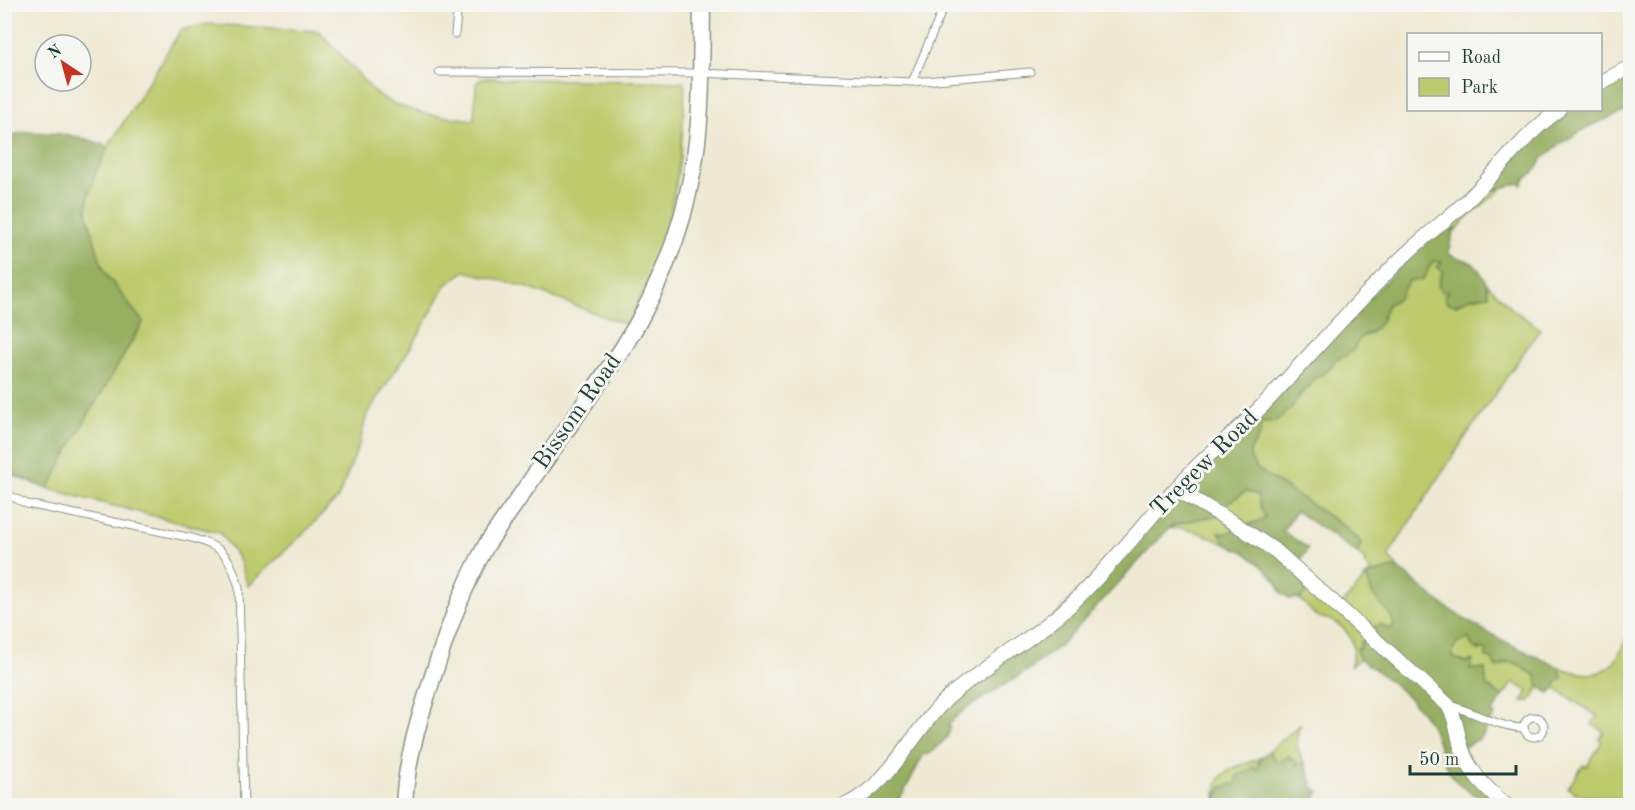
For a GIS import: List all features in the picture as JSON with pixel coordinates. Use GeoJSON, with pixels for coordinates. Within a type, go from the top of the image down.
{"type":"FeatureCollection","features":[{"type":"Feature","properties":{"kind":"street","name":"Bissom Road"},"geometry":{"type":"LineString","coordinates":[[404,806],[408,763],[416,731],[454,613],[468,578],[487,544],[623,348],[645,312],[666,264],[680,225],[693,172],[702,4]]}},
{"type":"Feature","properties":{"kind":"street"},"geometry":{"type":"LineString","coordinates":[[1602,82],[1630,67]]}},
{"type":"Feature","properties":{"kind":"street","name":"Tregew Road"},"geometry":{"type":"LineString","coordinates":[[844,806],[862,796],[884,776],[928,718],[950,696],[1044,627],[1079,596],[1128,545],[1176,489],[1255,414],[1405,255],[1467,201],[1528,134],[1558,111]]}},
{"type":"Feature","properties":{"kind":"street"},"geometry":{"type":"LineString","coordinates":[[1176,489],[1234,523],[1286,560],[1448,705],[1470,768],[1484,785],[1507,806]]}},
{"type":"Feature","properties":{"kind":"lane"},"geometry":{"type":"LineString","coordinates":[[455,34],[458,4]]}},
{"type":"Feature","properties":{"kind":"lane"},"geometry":{"type":"LineString","coordinates":[[912,81],[945,4]]}},
{"type":"Feature","properties":{"kind":"lane"},"geometry":{"type":"LineString","coordinates":[[439,72],[700,73],[912,81],[1030,72]]}},
{"type":"Feature","properties":{"kind":"lane"},"geometry":{"type":"LineString","coordinates":[[4,493],[27,504],[192,538],[216,546],[231,563],[239,587],[244,806]]}},
{"type":"Feature","properties":{"kind":"lane"},"geometry":{"type":"LineString","coordinates":[[1448,705],[1464,708],[1503,726],[1524,728]]}},
{"type":"Feature","properties":{"kind":"green space"},"geometry":{"type":"Polygon","coordinates":[[[208,24],[319,31],[376,94],[394,104],[425,114],[474,120],[476,84],[482,78],[685,82],[681,150],[669,219],[656,263],[627,325],[525,287],[465,271],[446,285],[416,339],[367,414],[360,442],[338,498],[248,586],[239,559],[220,533],[48,489],[83,424],[143,323],[106,274],[99,257],[87,213],[88,198],[95,175],[108,147],[181,30],[208,24]]]}},
{"type":"Feature","properties":{"kind":"green space"},"geometry":{"type":"Polygon","coordinates":[[[1630,73],[1630,109],[1588,127],[1561,143],[1542,159],[1522,185],[1519,183],[1499,189],[1487,188],[1559,111],[1602,111],[1602,84],[1630,73]]]}},
{"type":"Feature","properties":{"kind":"green space"},"geometry":{"type":"Polygon","coordinates":[[[27,132],[68,135],[108,147],[95,175],[88,198],[87,213],[106,274],[143,322],[48,489],[5,472],[5,140],[12,135],[27,132]]]}},
{"type":"Feature","properties":{"kind":"green space"},"geometry":{"type":"Polygon","coordinates":[[[1488,180],[1492,189],[1500,190],[1466,219],[1453,234],[1455,227],[1451,215],[1488,180]]]}},
{"type":"Feature","properties":{"kind":"green space"},"geometry":{"type":"Polygon","coordinates":[[[1451,215],[1454,230],[1449,254],[1476,266],[1485,280],[1489,295],[1469,298],[1456,305],[1447,303],[1444,297],[1448,291],[1442,292],[1438,286],[1443,271],[1437,267],[1442,262],[1433,261],[1422,280],[1410,280],[1400,297],[1387,305],[1380,323],[1375,329],[1361,337],[1352,351],[1335,360],[1328,371],[1313,379],[1309,388],[1302,391],[1293,406],[1275,422],[1260,423],[1260,433],[1251,449],[1250,457],[1257,469],[1347,528],[1359,539],[1361,545],[1357,553],[1296,511],[1283,531],[1308,548],[1295,568],[1309,587],[1302,598],[1290,599],[1281,592],[1277,582],[1262,566],[1244,552],[1227,545],[1219,532],[1227,534],[1235,528],[1243,534],[1244,539],[1247,539],[1249,524],[1263,520],[1265,517],[1258,495],[1246,491],[1227,504],[1227,512],[1172,525],[1063,643],[1030,669],[967,708],[949,723],[950,731],[947,737],[937,747],[935,746],[936,749],[929,754],[924,754],[904,792],[894,805],[846,806],[862,797],[929,718],[1042,629],[1451,215]]]}},
{"type":"Feature","properties":{"kind":"green space"},"geometry":{"type":"Polygon","coordinates":[[[1433,261],[1442,262],[1438,267],[1444,271],[1440,277],[1456,305],[1469,298],[1489,295],[1486,282],[1511,308],[1540,329],[1468,433],[1388,556],[1401,571],[1391,569],[1374,573],[1368,579],[1372,594],[1391,616],[1394,625],[1392,628],[1372,630],[1340,607],[1371,571],[1364,564],[1366,561],[1357,553],[1359,549],[1349,531],[1257,469],[1250,453],[1260,433],[1260,423],[1271,423],[1282,415],[1317,375],[1328,370],[1335,360],[1341,358],[1361,337],[1370,334],[1383,317],[1384,308],[1401,293],[1410,280],[1422,280],[1433,261]]]}},
{"type":"Feature","properties":{"kind":"green space"},"geometry":{"type":"Polygon","coordinates":[[[1246,491],[1258,495],[1266,517],[1252,524],[1247,539],[1244,539],[1243,534],[1220,533],[1227,545],[1191,530],[1167,529],[1185,522],[1227,512],[1227,504],[1246,491]]]}},
{"type":"Feature","properties":{"kind":"green space"},"geometry":{"type":"Polygon","coordinates":[[[1392,568],[1407,575],[1448,608],[1478,627],[1559,667],[1562,679],[1556,682],[1556,689],[1550,693],[1539,687],[1536,675],[1514,662],[1504,663],[1496,668],[1492,659],[1486,658],[1487,651],[1474,648],[1469,639],[1458,642],[1452,651],[1454,658],[1466,663],[1473,660],[1470,669],[1485,669],[1486,685],[1501,696],[1505,694],[1492,713],[1495,715],[1481,738],[1462,748],[1500,805],[1471,793],[1456,781],[1445,764],[1433,730],[1423,714],[1398,688],[1361,660],[1357,653],[1357,648],[1361,647],[1361,641],[1371,640],[1373,627],[1381,624],[1388,629],[1394,625],[1391,616],[1372,594],[1366,576],[1392,568]]]}},
{"type":"Feature","properties":{"kind":"green space"},"geometry":{"type":"Polygon","coordinates":[[[1309,587],[1372,641],[1360,643],[1361,648],[1357,648],[1357,653],[1361,660],[1350,667],[1353,646],[1349,635],[1339,625],[1315,615],[1298,599],[1302,598],[1309,587]]]}},
{"type":"Feature","properties":{"kind":"green space"},"geometry":{"type":"Polygon","coordinates":[[[1630,628],[1630,753],[1624,771],[1630,786],[1630,805],[1609,797],[1585,796],[1568,788],[1583,765],[1587,766],[1602,742],[1599,739],[1604,732],[1592,724],[1597,716],[1556,689],[1555,684],[1562,676],[1559,667],[1586,674],[1606,669],[1619,654],[1630,628]]]}},
{"type":"Feature","properties":{"kind":"green space"},"geometry":{"type":"Polygon","coordinates":[[[1469,638],[1471,644],[1479,651],[1487,651],[1486,657],[1502,666],[1507,663],[1516,663],[1536,675],[1539,687],[1531,701],[1522,702],[1528,691],[1513,682],[1501,696],[1486,685],[1485,669],[1470,669],[1472,661],[1466,663],[1454,658],[1452,651],[1458,642],[1469,638]]]}},
{"type":"Feature","properties":{"kind":"green space"},"geometry":{"type":"Polygon","coordinates":[[[1301,724],[1297,734],[1297,744],[1305,764],[1295,767],[1291,759],[1287,758],[1277,761],[1269,751],[1301,724]]]}},
{"type":"Feature","properties":{"kind":"green space"},"geometry":{"type":"Polygon","coordinates":[[[1269,751],[1277,761],[1289,755],[1297,762],[1295,766],[1303,763],[1312,781],[1312,787],[1320,792],[1316,797],[1318,805],[1226,806],[1216,801],[1222,787],[1236,783],[1237,775],[1246,773],[1253,767],[1258,770],[1260,759],[1269,751]]]}},
{"type":"Feature","properties":{"kind":"green space"},"geometry":{"type":"Polygon","coordinates":[[[1262,757],[1258,762],[1259,770],[1251,770],[1237,776],[1236,783],[1222,787],[1217,795],[1226,805],[1217,805],[1216,793],[1222,776],[1235,767],[1262,757]]]}}]}
